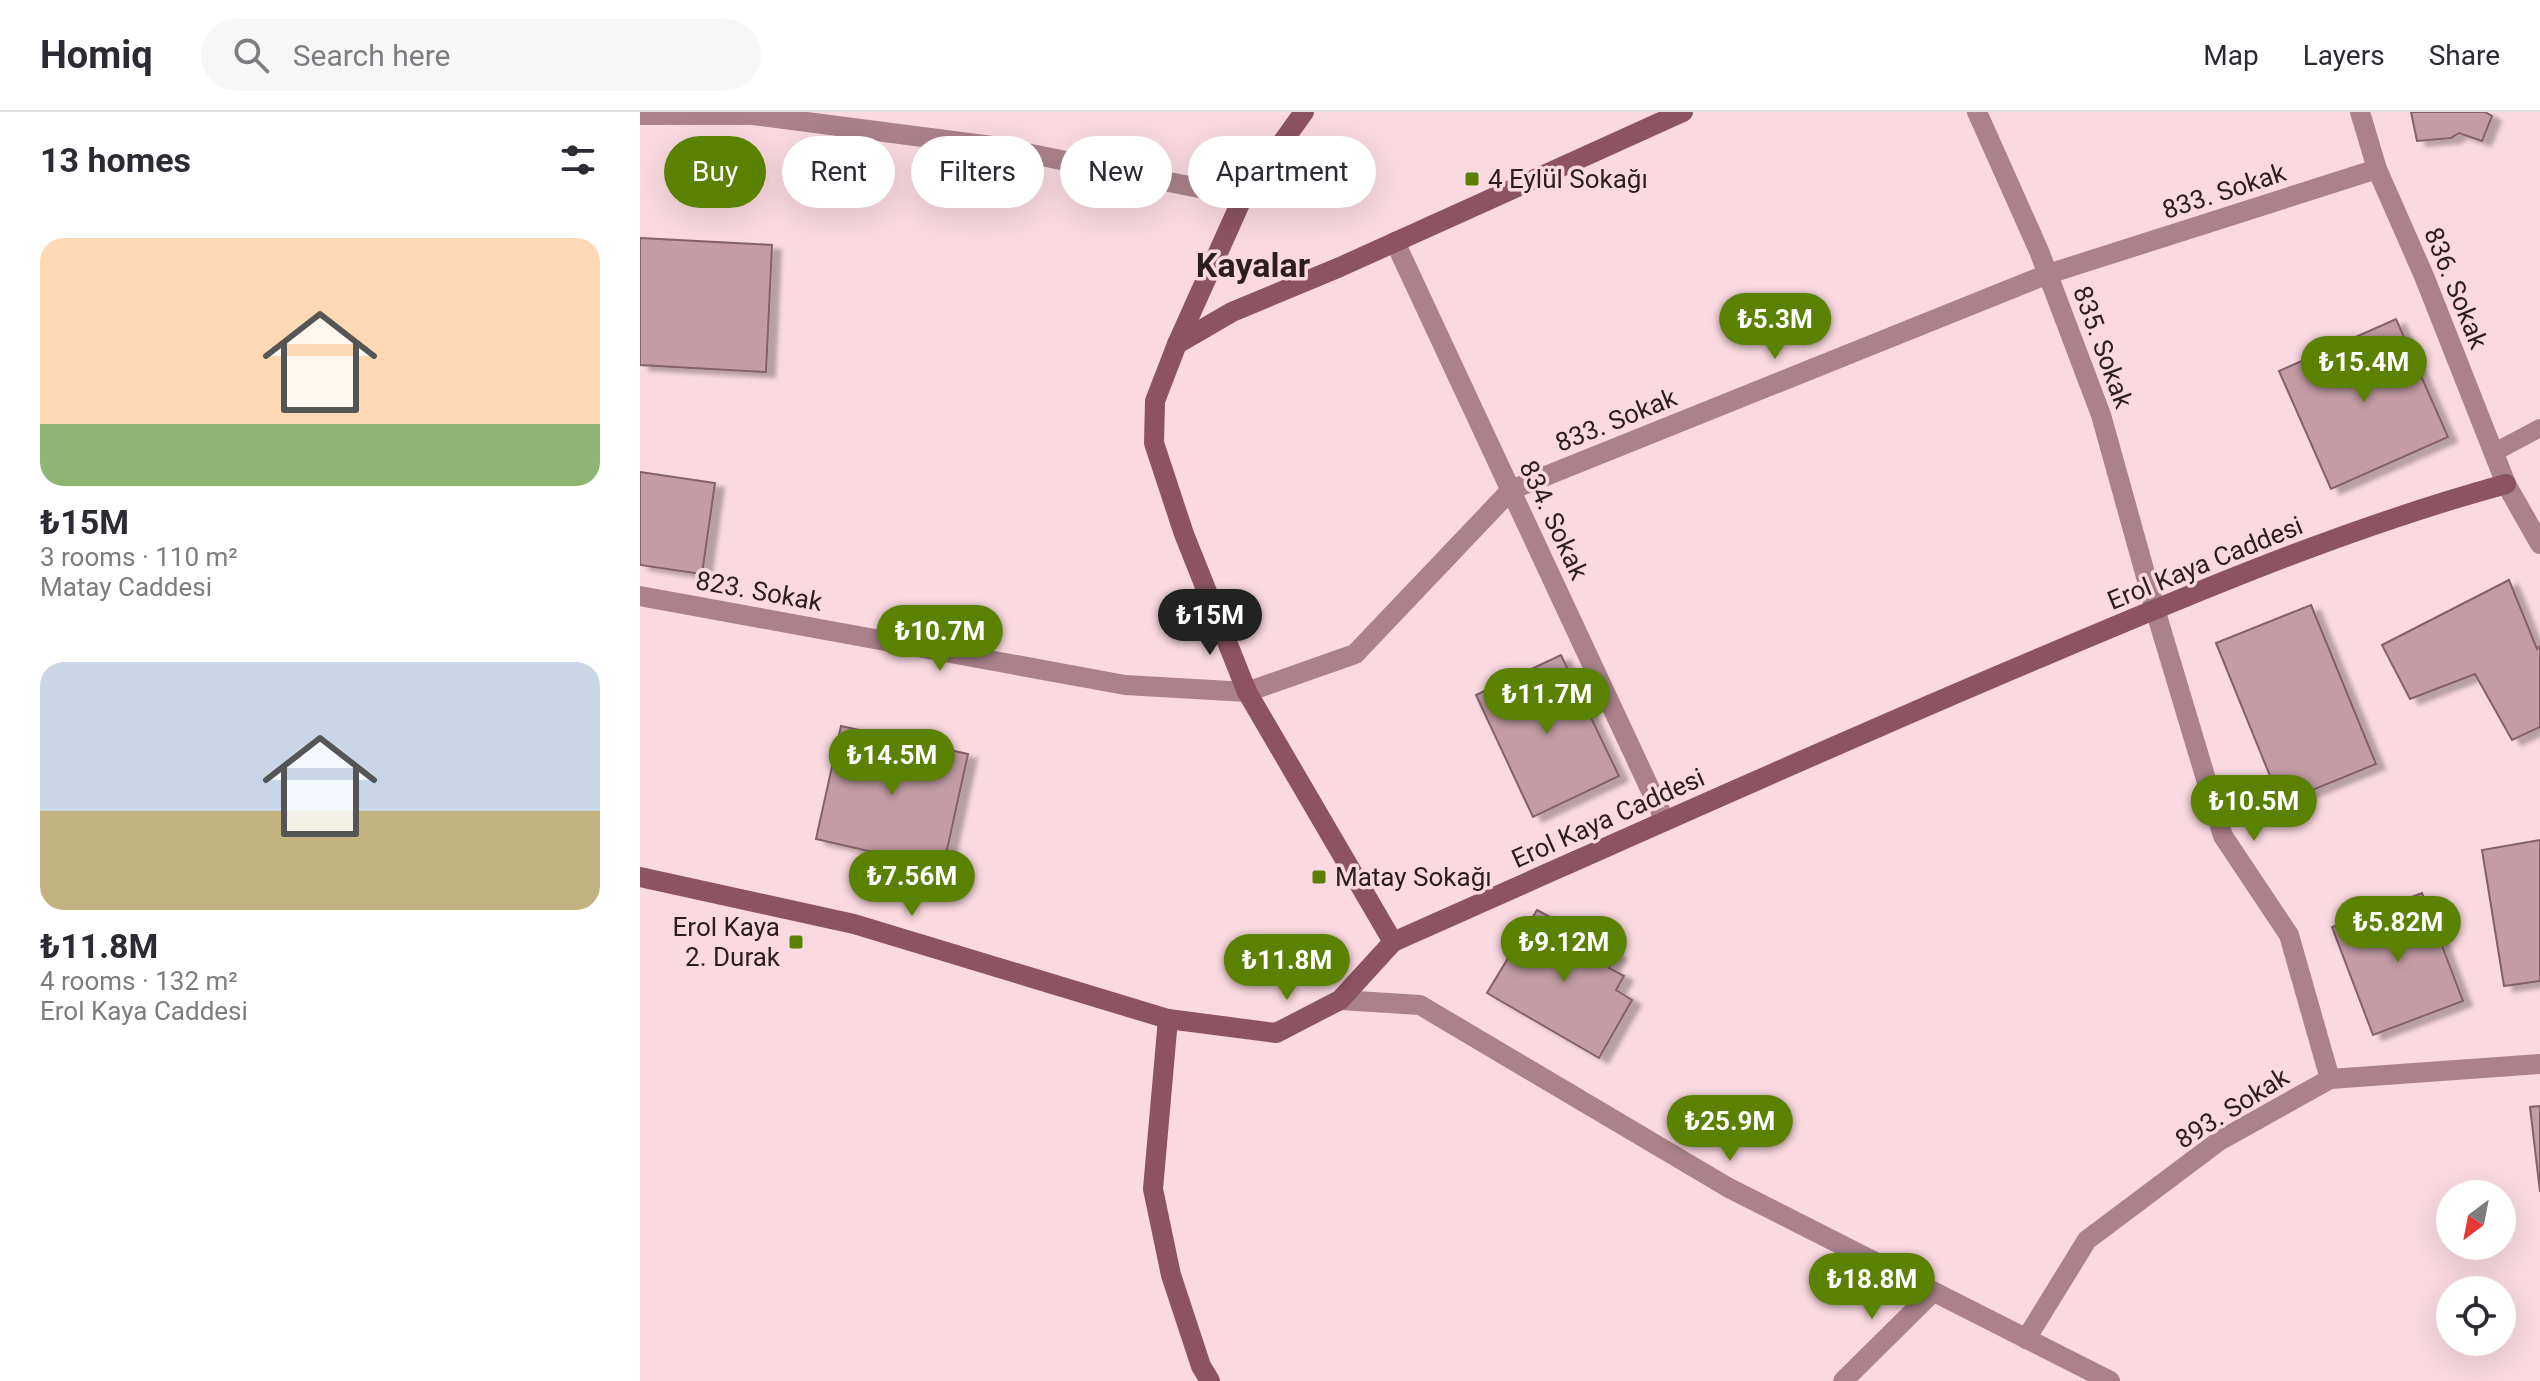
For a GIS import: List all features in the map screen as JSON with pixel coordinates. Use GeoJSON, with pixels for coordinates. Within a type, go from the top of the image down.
{"type":"FeatureCollection","features":[{"type":"Feature","properties":{"kind":"street"},"geometry":{"type":"LineString","coordinates":[[1287,136],[1304,112]]}},
{"type":"Feature","properties":{"kind":"street"},"geometry":{"type":"LineString","coordinates":[[1177,344],[1232,312],[1683,112]]}},
{"type":"Feature","properties":{"kind":"street","name":"835. Sokak"},"geometry":{"type":"LineString","coordinates":[[1977,112],[2048,274],[2101,415],[2223,836],[2289,935],[2330,1079]]}},
{"type":"Feature","properties":{"kind":"street","name":"836. Sokak"},"geometry":{"type":"LineString","coordinates":[[2360,112],[2377,169],[2424,276],[2493,453],[2506,484],[2540,544]]}},
{"type":"Feature","properties":{"kind":"street"},"geometry":{"type":"LineString","coordinates":[[640,115],[753,115],[992,146],[1188,186]]}},
{"type":"Feature","properties":{"kind":"street","name":"833. Sokak"},"geometry":{"type":"LineString","coordinates":[[1247,692],[1355,654],[1511,490],[2048,274],[2377,169]]}},
{"type":"Feature","properties":{"kind":"street"},"geometry":{"type":"LineString","coordinates":[[1238,208],[1155,401],[1154,443],[1184,534],[1247,692],[1393,942]]}},
{"type":"Feature","properties":{"kind":"street","name":"834. Sokak"},"geometry":{"type":"LineString","coordinates":[[1395,242],[1665,821]]}},
{"type":"Feature","properties":{"kind":"street","name":"Erol Kaya Caddesi"},"geometry":{"type":"LineString","coordinates":[[640,877],[854,924],[1168,1019],[1276,1033],[1340,1000],[1393,942],[1847,740],[2155,609],[2369,527],[2506,484]]}},
{"type":"Feature","properties":{"kind":"street","name":"823. Sokak"},"geometry":{"type":"LineString","coordinates":[[640,596],[1125,685],[1247,692]]}},
{"type":"Feature","properties":{"kind":"street"},"geometry":{"type":"LineString","coordinates":[[1340,1000],[1420,1005],[1729,1188],[2110,1381]]}},
{"type":"Feature","properties":{"kind":"street"},"geometry":{"type":"LineString","coordinates":[[1168,1019],[1153,1189],[1171,1275],[1201,1366],[1210,1381]]}},
{"type":"Feature","properties":{"kind":"street","name":"893. Sokak"},"geometry":{"type":"LineString","coordinates":[[2026,1339],[2087,1240],[2219,1141],[2330,1079],[2540,1064]]}},
{"type":"Feature","properties":{"kind":"street"},"geometry":{"type":"LineString","coordinates":[[1843,1381],[1933,1292]]}},
{"type":"Feature","properties":{"kind":"lane"},"geometry":{"type":"LineString","coordinates":[[2493,453],[2540,428]]}},
{"type":"Feature","properties":{"kind":"building"},"geometry":{"type":"Polygon","coordinates":[[[2411,112],[2485,112],[2492,116],[2482,141],[2459,133],[2451,138],[2417,141],[2411,112]]]}},
{"type":"Feature","properties":{"kind":"building"},"geometry":{"type":"Polygon","coordinates":[[[640,238],[772,245],[766,372],[640,365],[640,238]]]}},
{"type":"Feature","properties":{"kind":"building"},"geometry":{"type":"Polygon","coordinates":[[[2396,319],[2448,437],[2331,489],[2279,371],[2396,319]]]}},
{"type":"Feature","properties":{"kind":"building"},"geometry":{"type":"Polygon","coordinates":[[[640,472],[715,483],[702,574],[640,565],[640,472]]]}},
{"type":"Feature","properties":{"kind":"building"},"geometry":{"type":"Polygon","coordinates":[[[2509,580],[2537,649],[2540,646],[2540,727],[2512,740],[2475,674],[2410,699],[2382,645],[2509,580]]]}},
{"type":"Feature","properties":{"kind":"building"},"geometry":{"type":"Polygon","coordinates":[[[2311,605],[2376,764],[2281,803],[2216,643],[2311,605]]]}},
{"type":"Feature","properties":{"kind":"building"},"geometry":{"type":"Polygon","coordinates":[[[1561,655],[1619,776],[1533,817],[1476,695],[1561,655]]]}},
{"type":"Feature","properties":{"kind":"building"},"geometry":{"type":"Polygon","coordinates":[[[841,726],[968,754],[943,868],[816,839],[841,726]]]}},
{"type":"Feature","properties":{"kind":"building"},"geometry":{"type":"Polygon","coordinates":[[[2540,840],[2540,981],[2504,986],[2482,850],[2540,840]]]}},
{"type":"Feature","properties":{"kind":"building"},"geometry":{"type":"Polygon","coordinates":[[[2422,893],[2463,1001],[2373,1035],[2332,927],[2422,893]]]}},
{"type":"Feature","properties":{"kind":"building"},"geometry":{"type":"Polygon","coordinates":[[[1537,910],[1618,954],[1609,968],[1624,976],[1616,990],[1632,1000],[1599,1058],[1487,993],[1537,910]]]}},
{"type":"Feature","properties":{"kind":"building"},"geometry":{"type":"Polygon","coordinates":[[[2540,1106],[2540,1192],[2530,1107],[2540,1106]]]}},
{"type":"Feature","properties":{"kind":"place","name":"4 Eylül Sokağı"},"geometry":{"type":"Point","coordinates":[1472,179]}},
{"type":"Feature","properties":{"kind":"place","name":"Matay Sokağı"},"geometry":{"type":"Point","coordinates":[1319,877]}},
{"type":"Feature","properties":{"kind":"place","name":"Erol Kaya 2. Durak"},"geometry":{"type":"Point","coordinates":[796,942]}},
{"type":"Feature","properties":{"kind":"district","name":"Kayalar"},"geometry":{"type":"Point","coordinates":[1253,265]}}]}
